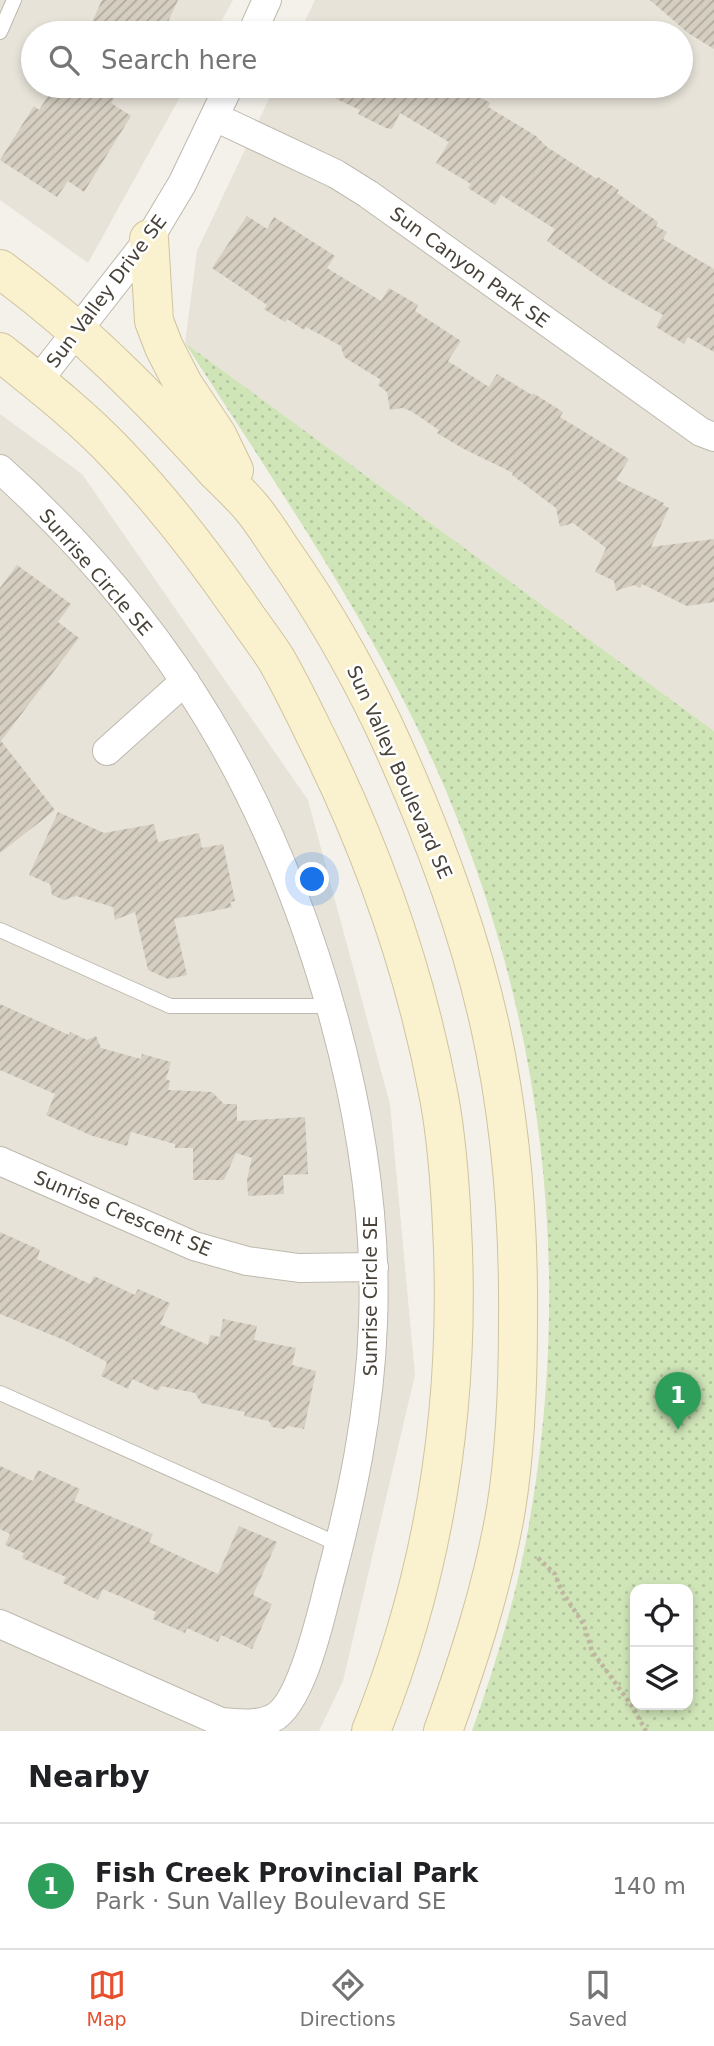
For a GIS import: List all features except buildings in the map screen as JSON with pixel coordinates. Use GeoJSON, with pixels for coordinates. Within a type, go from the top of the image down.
{"type":"FeatureCollection","features":[{"type":"Feature","properties":{"kind":"main road"},"geometry":{"type":"LineString","coordinates":[[149,239],[154,321],[183,384],[217,435],[251,507]]}},
{"type":"Feature","properties":{"kind":"main road","name":"Sun Valley Boulevard SE"},"geometry":{"type":"LineString","coordinates":[[0,269],[78,331],[167,418],[251,507],[330,622],[361,678],[418,803],[449,882],[469,947],[491,1027],[514,1191],[519,1265],[515,1431],[505,1510],[488,1590],[443,1731]]}},
{"type":"Feature","properties":{"kind":"main road"},"geometry":{"type":"LineString","coordinates":[[0,352],[114,451],[160,502],[223,582],[275,658],[343,793],[372,863],[402,949],[439,1098],[449,1175],[454,1332],[449,1423],[439,1496],[403,1643],[371,1731]]}},
{"type":"Feature","properties":{"kind":"street"},"geometry":{"type":"LineString","coordinates":[[257,21],[267,0]]}},
{"type":"Feature","properties":{"kind":"street","name":"Sun Valley Drive SE"},"geometry":{"type":"LineString","coordinates":[[37,382],[149,239],[182,184],[224,98]]}},
{"type":"Feature","properties":{"kind":"street","name":"Sun Canyon Park SE"},"geometry":{"type":"LineString","coordinates":[[215,117],[335,174],[368,194],[701,432],[714,437]]}},
{"type":"Feature","properties":{"kind":"street","name":"Sunrise Circle SE"},"geometry":{"type":"LineString","coordinates":[[0,1624],[221,1722],[274,1725],[299,1685],[340,1545],[355,1479],[368,1393],[374,1267],[370,1201],[348,1070],[310,937],[281,859],[256,805],[223,742],[185,681],[145,625],[102,571],[55,521],[2,474]]}},
{"type":"Feature","properties":{"kind":"street"},"geometry":{"type":"LineString","coordinates":[[107,751],[185,681]]}},
{"type":"Feature","properties":{"kind":"street","name":"Sunrise Crescent SE"},"geometry":{"type":"LineString","coordinates":[[0,1161],[194,1246],[247,1261],[299,1268],[374,1267]]}},
{"type":"Feature","properties":{"kind":"lane"},"geometry":{"type":"LineString","coordinates":[[0,32],[14,0]]}},
{"type":"Feature","properties":{"kind":"lane"},"geometry":{"type":"LineString","coordinates":[[0,930],[170,1006],[330,1006]]}},
{"type":"Feature","properties":{"kind":"lane"},"geometry":{"type":"LineString","coordinates":[[0,1393],[340,1545]]}},
{"type":"Feature","properties":{"kind":"path"},"geometry":{"type":"LineString","coordinates":[[538,1558],[555,1574],[561,1590],[584,1625],[592,1651],[632,1706],[646,1731]]}},
{"type":"Feature","properties":{"kind":"shaded area"},"geometry":{"type":"Polygon","coordinates":[[[0,0],[233,0],[222,21],[21,21],[21,98],[179,98],[88,263],[0,200],[0,0]]]}},
{"type":"Feature","properties":{"kind":"shaded area"},"geometry":{"type":"Polygon","coordinates":[[[315,0],[714,0],[714,731],[185,343],[197,251],[269,98],[693,98],[693,21],[305,21],[315,0]]]}},
{"type":"Feature","properties":{"kind":"shaded area"},"geometry":{"type":"Polygon","coordinates":[[[0,414],[82,474],[308,800],[390,1104],[415,1375],[343,1681],[319,1731],[0,1731],[0,414]]]}},
{"type":"Feature","properties":{"kind":"green space"},"geometry":{"type":"Polygon","coordinates":[[[185,343],[714,731],[714,1731],[472,1731],[497,1657],[517,1581],[528,1530],[543,1427],[549,1324],[547,1221],[537,1119],[519,1018],[492,918],[458,821],[416,725],[391,676],[276,484],[185,343]]]}},
{"type":"Feature","properties":{"kind":"place","name":"Fish Creek Provincial Park"},"geometry":{"type":"Point","coordinates":[678,1430]}}]}
